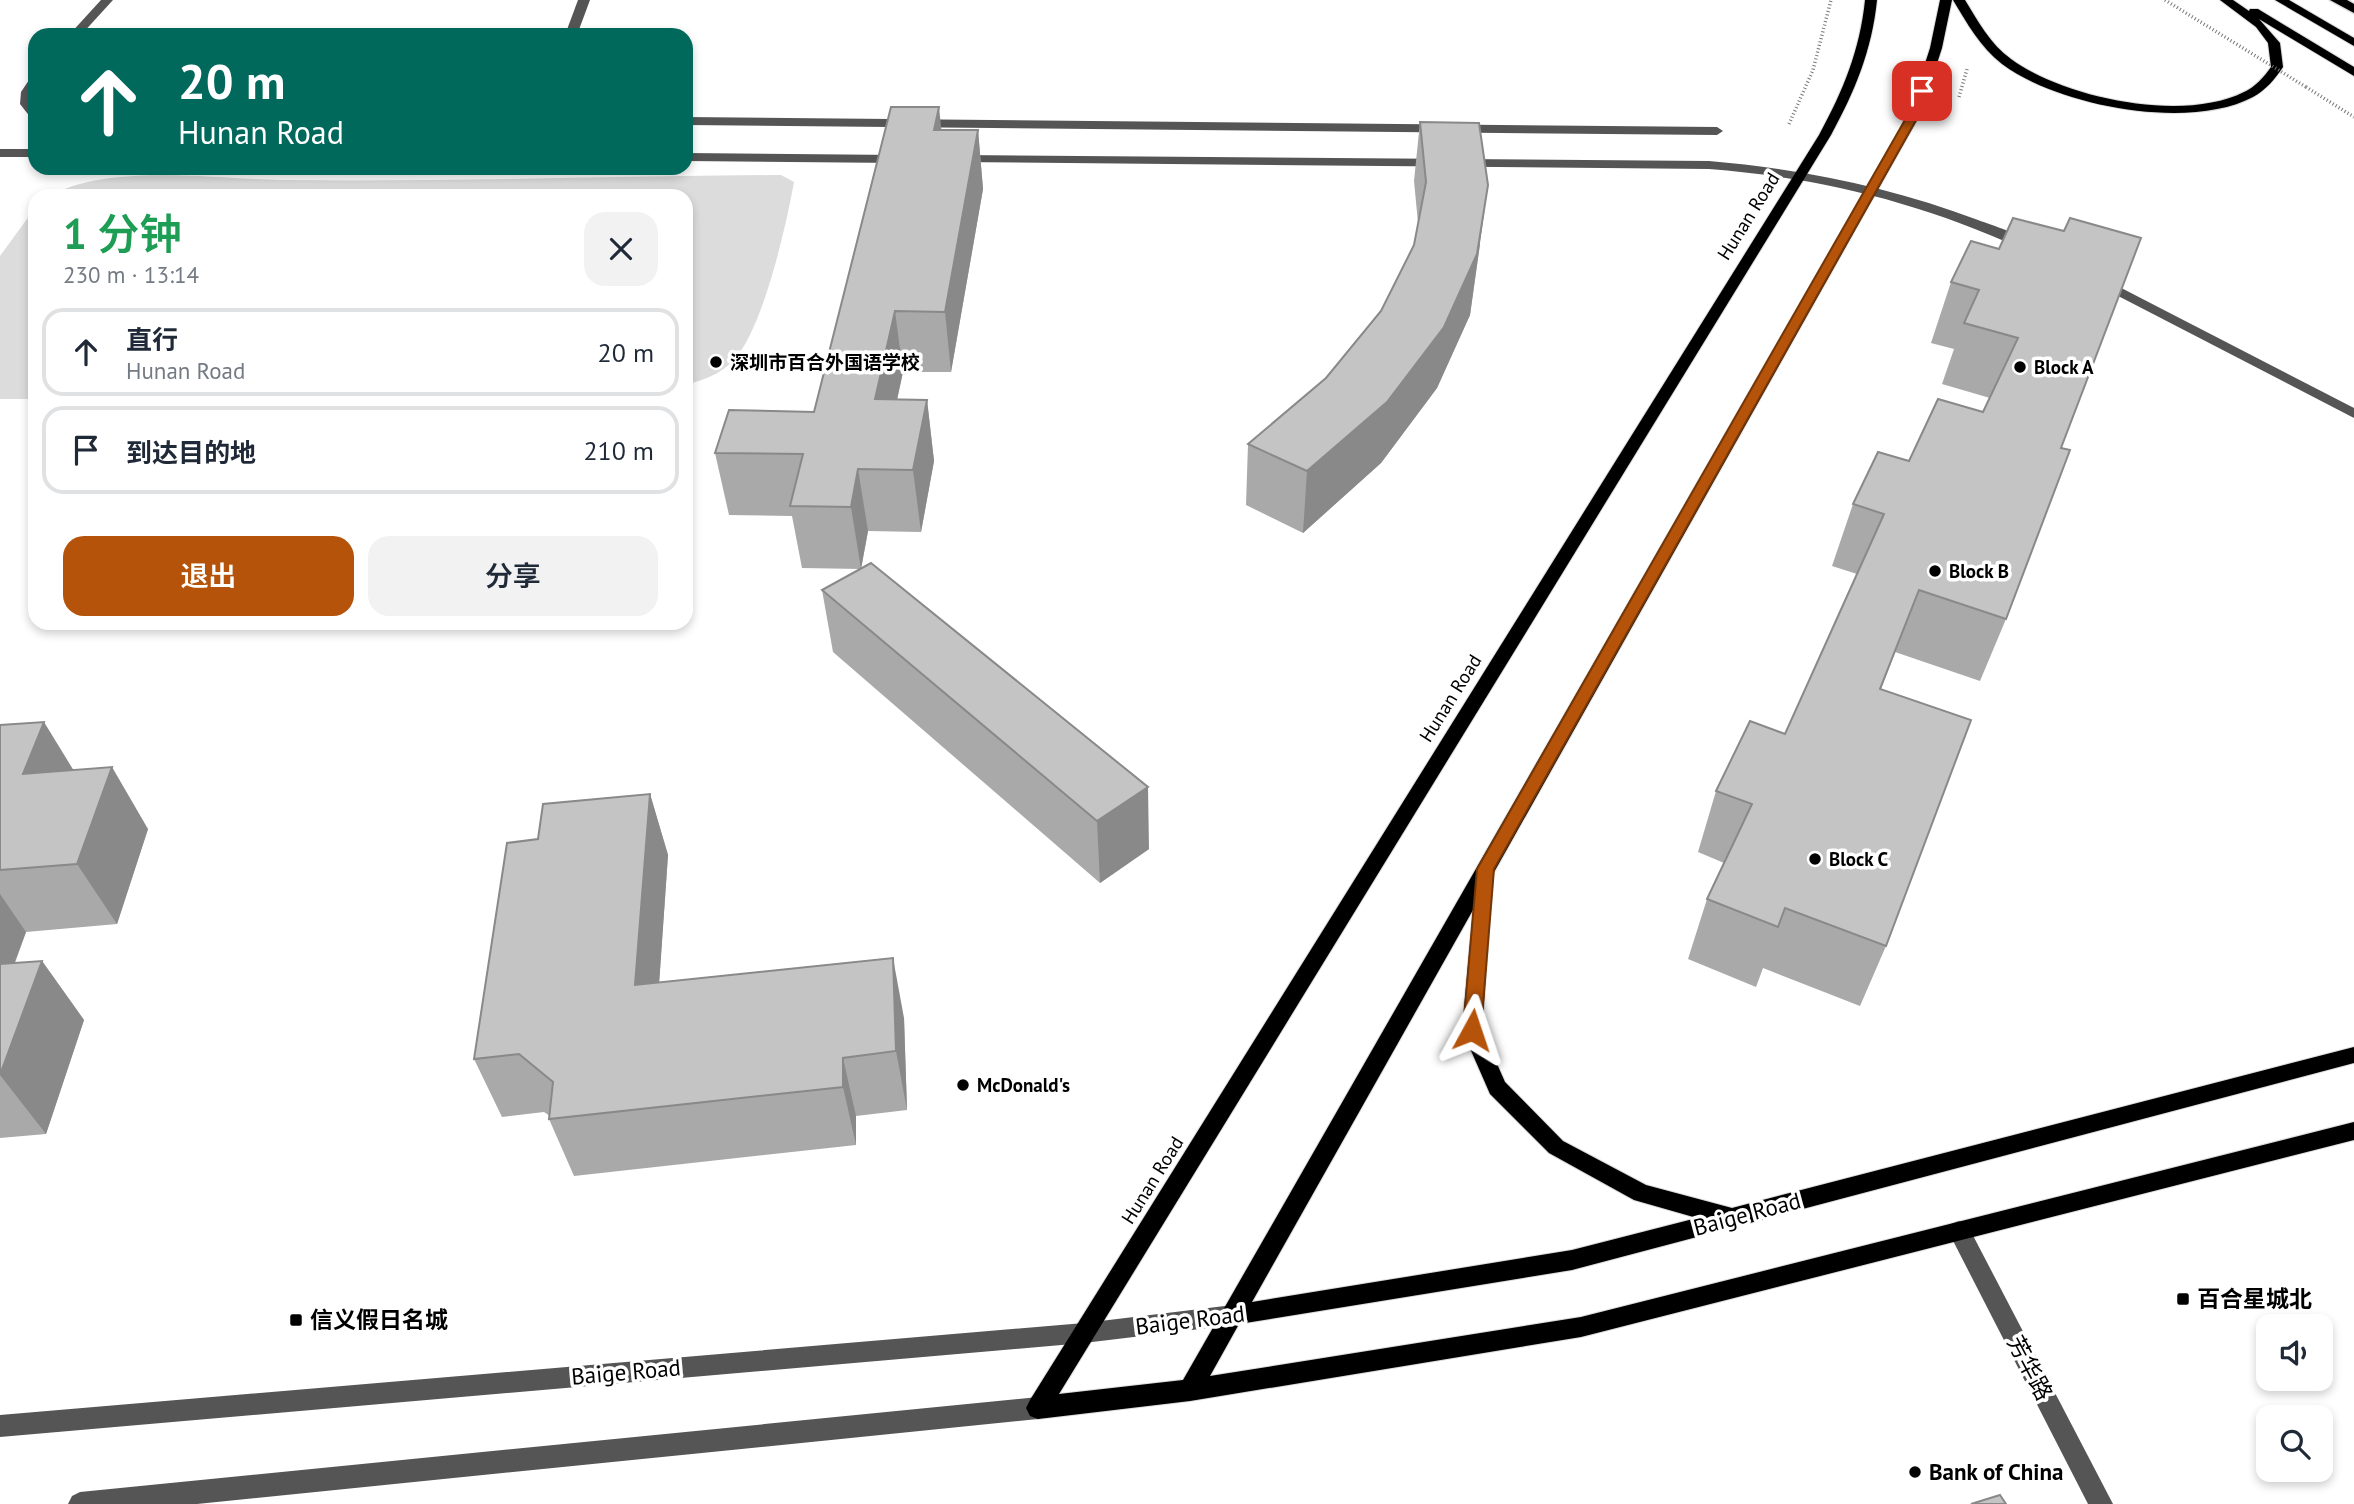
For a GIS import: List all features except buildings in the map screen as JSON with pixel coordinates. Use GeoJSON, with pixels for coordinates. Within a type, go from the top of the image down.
{"type":"FeatureCollection","features":[{"type":"Feature","properties":{"kind":"highway"},"geometry":{"type":"LineString","coordinates":[[2337,0],[2354,9]]}},
{"type":"Feature","properties":{"kind":"main road","name":"Hunan Road"},"geometry":{"type":"LineString","coordinates":[[1038,1408],[1801,174],[1854,83],[1868,32],[1871,0]]}},
{"type":"Feature","properties":{"kind":"main road"},"geometry":{"type":"LineString","coordinates":[[1190,1391],[1915,113],[1936,48],[1946,0]]}},
{"type":"Feature","properties":{"kind":"main road"},"geometry":{"type":"LineString","coordinates":[[1959,0],[1986,43],[2008,63],[2035,79],[2069,92],[2109,101],[2185,108],[2219,104],[2245,97],[2265,84],[2277,67],[2274,43],[2260,25],[2226,0]]}},
{"type":"Feature","properties":{"kind":"main road"},"geometry":{"type":"LineString","coordinates":[[2236,0],[2354,72]]}},
{"type":"Feature","properties":{"kind":"main road"},"geometry":{"type":"LineString","coordinates":[[2281,0],[2354,43]]}},
{"type":"Feature","properties":{"kind":"main road"},"geometry":{"type":"LineString","coordinates":[[1486,869],[1472,1030],[1497,1088],[1556,1147],[1641,1193],[1733,1218]]}},
{"type":"Feature","properties":{"kind":"main road","name":"Baige Road"},"geometry":{"type":"LineString","coordinates":[[1233,1315],[1572,1259],[2354,1055]]}},
{"type":"Feature","properties":{"kind":"main road"},"geometry":{"type":"LineString","coordinates":[[1038,1408],[1190,1391],[1581,1327],[2354,1131]]}},
{"type":"Feature","properties":{"kind":"street"},"geometry":{"type":"LineString","coordinates":[[81,28],[107,0]]}},
{"type":"Feature","properties":{"kind":"street"},"geometry":{"type":"LineString","coordinates":[[574,28],[584,0]]}},
{"type":"Feature","properties":{"kind":"street"},"geometry":{"type":"LineString","coordinates":[[693,121],[1717,131]]}},
{"type":"Feature","properties":{"kind":"street"},"geometry":{"type":"LineString","coordinates":[[0,153],[28,153]]}},
{"type":"Feature","properties":{"kind":"street"},"geometry":{"type":"LineString","coordinates":[[693,157],[909,159]]}},
{"type":"Feature","properties":{"kind":"street"},"geometry":{"type":"LineString","coordinates":[[951,159],[1707,164],[1801,174],[1871,188],[1954,214],[2040,252]]}},
{"type":"Feature","properties":{"kind":"street"},"geometry":{"type":"LineString","coordinates":[[2093,277],[2354,414]]}},
{"type":"Feature","properties":{"kind":"street","name":"芳华路"},"geometry":{"type":"LineString","coordinates":[[1959,1231],[2101,1504]]}},
{"type":"Feature","properties":{"kind":"street","name":"Baige Road"},"geometry":{"type":"LineString","coordinates":[[0,1426],[1084,1334],[1233,1315]]}},
{"type":"Feature","properties":{"kind":"street"},"geometry":{"type":"LineString","coordinates":[[80,1504],[1038,1408]]}},
{"type":"Feature","properties":{"kind":"path"},"geometry":{"type":"LineString","coordinates":[[1783,135],[1813,70],[1831,0]]}},
{"type":"Feature","properties":{"kind":"path"},"geometry":{"type":"LineString","coordinates":[[2165,0],[2354,117]]}},
{"type":"Feature","properties":{"kind":"shaded area"},"geometry":{"type":"Polygon","coordinates":[[[162,175],[281,180],[781,175],[794,182],[772,276],[744,346],[728,366],[693,382],[693,189],[67,189],[101,179],[162,175]]]}},
{"type":"Feature","properties":{"kind":"shaded area"},"geometry":{"type":"Polygon","coordinates":[[[28,218],[28,399],[0,399],[0,256],[28,218]]]}},
{"type":"Feature","properties":{"kind":"place","name":"深圳市百合外国语学校"},"geometry":{"type":"Point","coordinates":[716,362]}},
{"type":"Feature","properties":{"kind":"place","name":"Block A"},"geometry":{"type":"Point","coordinates":[2020,367]}},
{"type":"Feature","properties":{"kind":"place","name":"Block B"},"geometry":{"type":"Point","coordinates":[1935,571]}},
{"type":"Feature","properties":{"kind":"place","name":"Block C"},"geometry":{"type":"Point","coordinates":[1815,859]}},
{"type":"Feature","properties":{"kind":"place","name":"McDonald's"},"geometry":{"type":"Point","coordinates":[963,1085]}},
{"type":"Feature","properties":{"kind":"place","name":"百合星城北"},"geometry":{"type":"Point","coordinates":[2183,1299]}},
{"type":"Feature","properties":{"kind":"place","name":"信义假日名城"},"geometry":{"type":"Point","coordinates":[296,1320]}},
{"type":"Feature","properties":{"kind":"place","name":"Bank of China"},"geometry":{"type":"Point","coordinates":[1915,1472]}},
{"type":"Feature","properties":{"kind":"route"},"geometry":{"type":"LineString","coordinates":[[1472,1030],[1486,869],[1915,113],[1922,91]]}}]}
